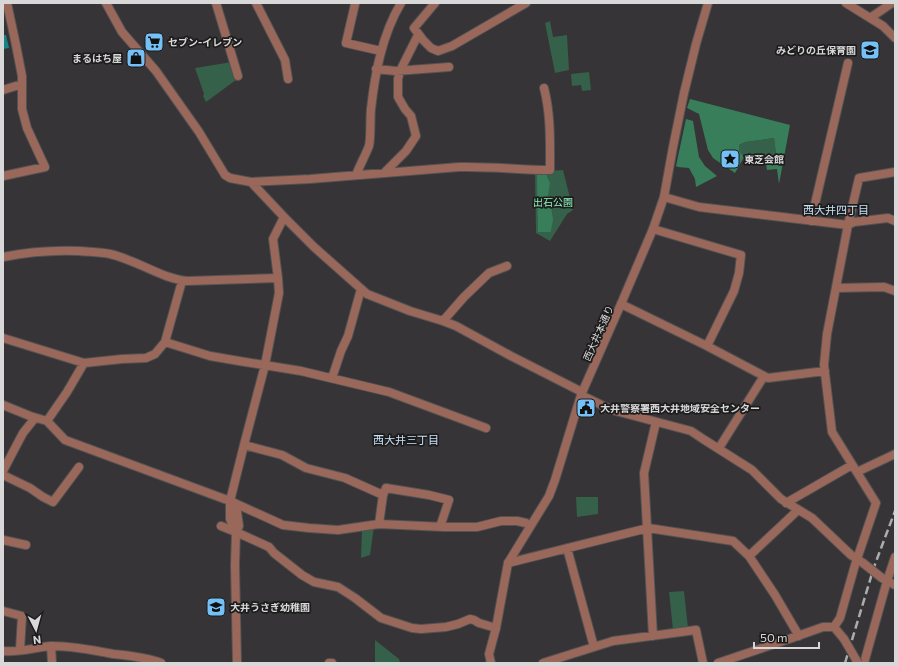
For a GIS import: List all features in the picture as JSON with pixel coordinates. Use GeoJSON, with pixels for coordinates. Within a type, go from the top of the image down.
{"type":"FeatureCollection","features":[{"type":"Feature","properties":{"kind":"street"},"geometry":{"type":"LineString","coordinates":[[3,176],[45,167],[27,128],[22,106],[22,84],[16,45],[7,3]]}},
{"type":"Feature","properties":{"kind":"street"},"geometry":{"type":"LineString","coordinates":[[106,3],[122,32],[156,71],[195,127],[225,175],[230,178],[251,182],[459,167],[550,170],[549,116],[547,97],[544,88]]}},
{"type":"Feature","properties":{"kind":"street"},"geometry":{"type":"LineString","coordinates":[[216,3],[238,76]]}},
{"type":"Feature","properties":{"kind":"street"},"geometry":{"type":"LineString","coordinates":[[250,3],[255,3],[285,60],[288,79]]}},
{"type":"Feature","properties":{"kind":"street"},"geometry":{"type":"LineString","coordinates":[[356,175],[369,145],[376,69],[394,15],[401,3]]}},
{"type":"Feature","properties":{"kind":"street"},"geometry":{"type":"LineString","coordinates":[[435,3],[414,28],[418,35],[431,48],[438,51],[452,46],[526,3]]}},
{"type":"Feature","properties":{"kind":"street","name":"西大井本通り"},"geometry":{"type":"LineString","coordinates":[[491,663],[489,654],[496,628],[508,563],[549,496],[581,394],[653,229],[664,197],[672,147],[684,93],[708,3]]}},
{"type":"Feature","properties":{"kind":"street"},"geometry":{"type":"LineString","coordinates":[[846,3],[883,26],[895,38]]}},
{"type":"Feature","properties":{"kind":"street"},"geometry":{"type":"LineString","coordinates":[[870,18],[892,3]]}},
{"type":"Feature","properties":{"kind":"street"},"geometry":{"type":"LineString","coordinates":[[355,4],[346,43],[381,51]]}},
{"type":"Feature","properties":{"kind":"street"},"geometry":{"type":"LineString","coordinates":[[384,173],[406,151],[416,136],[411,116],[398,98],[398,79],[400,71],[418,35]]}},
{"type":"Feature","properties":{"kind":"street"},"geometry":{"type":"LineString","coordinates":[[812,221],[848,62]]}},
{"type":"Feature","properties":{"kind":"street"},"geometry":{"type":"LineString","coordinates":[[376,69],[400,71],[449,67]]}},
{"type":"Feature","properties":{"kind":"street"},"geometry":{"type":"LineString","coordinates":[[3,90],[22,84]]}},
{"type":"Feature","properties":{"kind":"street"},"geometry":{"type":"LineString","coordinates":[[722,662],[823,627],[834,626],[840,618],[860,561],[876,503],[832,432],[824,364],[827,334],[848,225],[859,178],[895,172]]}},
{"type":"Feature","properties":{"kind":"street"},"geometry":{"type":"LineString","coordinates":[[251,182],[314,247],[367,294],[404,309],[456,326],[612,410],[691,431],[752,470],[781,499],[812,518],[851,555],[895,585]]}},
{"type":"Feature","properties":{"kind":"street"},"geometry":{"type":"LineString","coordinates":[[664,197],[699,207],[848,225],[854,222],[888,218],[895,221]]}},
{"type":"Feature","properties":{"kind":"street"},"geometry":{"type":"LineString","coordinates":[[237,663],[235,565],[236,532],[239,526],[237,512],[230,501],[265,365],[279,293],[273,240],[284,217]]}},
{"type":"Feature","properties":{"kind":"street"},"geometry":{"type":"LineString","coordinates":[[653,229],[741,255],[739,273],[734,291],[707,346]]}},
{"type":"Feature","properties":{"kind":"street"},"geometry":{"type":"LineString","coordinates":[[3,256],[63,250],[95,252],[110,254],[132,261],[161,274],[182,281],[278,278]]}},
{"type":"Feature","properties":{"kind":"street"},"geometry":{"type":"LineString","coordinates":[[443,321],[464,297],[489,273],[507,266]]}},
{"type":"Feature","properties":{"kind":"street"},"geometry":{"type":"LineString","coordinates":[[3,338],[84,362],[146,358],[154,354],[165,342],[182,281]]}},
{"type":"Feature","properties":{"kind":"street"},"geometry":{"type":"LineString","coordinates":[[836,288],[884,287],[895,291]]}},
{"type":"Feature","properties":{"kind":"street"},"geometry":{"type":"LineString","coordinates":[[332,378],[341,351],[348,336],[361,289]]}},
{"type":"Feature","properties":{"kind":"street"},"geometry":{"type":"LineString","coordinates":[[621,304],[768,378],[825,371]]}},
{"type":"Feature","properties":{"kind":"street"},"geometry":{"type":"LineString","coordinates":[[165,342],[210,356],[301,371],[389,392],[486,428]]}},
{"type":"Feature","properties":{"kind":"street"},"geometry":{"type":"LineString","coordinates":[[47,421],[67,392],[84,362]]}},
{"type":"Feature","properties":{"kind":"street"},"geometry":{"type":"LineString","coordinates":[[719,448],[764,376]]}},
{"type":"Feature","properties":{"kind":"street"},"geometry":{"type":"LineString","coordinates":[[3,404],[47,421],[65,440],[230,501],[283,525],[338,530],[379,524],[477,527],[501,521],[517,521],[526,523],[530,526]]}},
{"type":"Feature","properties":{"kind":"street"},"geometry":{"type":"LineString","coordinates":[[3,471],[23,433],[36,418]]}},
{"type":"Feature","properties":{"kind":"street"},"geometry":{"type":"LineString","coordinates":[[653,636],[644,473],[656,422]]}},
{"type":"Feature","properties":{"kind":"street"},"geometry":{"type":"LineString","coordinates":[[244,445],[282,455],[306,468],[345,478],[383,495]]}},
{"type":"Feature","properties":{"kind":"street"},"geometry":{"type":"LineString","coordinates":[[857,472],[895,454]]}},
{"type":"Feature","properties":{"kind":"street"},"geometry":{"type":"LineString","coordinates":[[786,503],[852,465]]}},
{"type":"Feature","properties":{"kind":"street"},"geometry":{"type":"LineString","coordinates":[[3,475],[30,488],[53,502],[79,467]]}},
{"type":"Feature","properties":{"kind":"street"},"geometry":{"type":"LineString","coordinates":[[379,524],[383,495],[386,488],[449,500],[440,527]]}},
{"type":"Feature","properties":{"kind":"street"},"geometry":{"type":"LineString","coordinates":[[749,556],[798,510]]}},
{"type":"Feature","properties":{"kind":"street"},"geometry":{"type":"LineString","coordinates":[[221,526],[269,547],[274,553],[302,575],[314,582],[338,587],[381,618],[412,628],[421,629],[446,627],[470,619],[496,628]]}},
{"type":"Feature","properties":{"kind":"street"},"geometry":{"type":"LineString","coordinates":[[508,563],[648,528],[733,541],[749,556],[799,636]]}},
{"type":"Feature","properties":{"kind":"street"},"geometry":{"type":"LineString","coordinates":[[3,540],[26,545]]}},
{"type":"Feature","properties":{"kind":"street"},"geometry":{"type":"LineString","coordinates":[[567,548],[594,647]]}},
{"type":"Feature","properties":{"kind":"street"},"geometry":{"type":"LineString","coordinates":[[864,663],[885,579],[895,557]]}},
{"type":"Feature","properties":{"kind":"street"},"geometry":{"type":"LineString","coordinates":[[3,611],[22,616],[20,650]]}},
{"type":"Feature","properties":{"kind":"street"},"geometry":{"type":"LineString","coordinates":[[834,626],[844,639],[858,663]]}},
{"type":"Feature","properties":{"kind":"street"},"geometry":{"type":"LineString","coordinates":[[547,662],[613,641],[696,630],[703,663]]}},
{"type":"Feature","properties":{"kind":"street"},"geometry":{"type":"LineString","coordinates":[[51,646],[52,663]]}},
{"type":"Feature","properties":{"kind":"street"},"geometry":{"type":"LineString","coordinates":[[3,651],[51,646],[69,647],[132,656],[161,663]]}},
{"type":"Feature","properties":{"kind":"green space"},"geometry":{"type":"Polygon","coordinates":[[[550,21],[553,37],[567,35],[569,70],[555,73],[545,23],[550,21]]]}},
{"type":"Feature","properties":{"kind":"green space"},"geometry":{"type":"Polygon","coordinates":[[[232,62],[236,80],[206,102],[195,68],[232,62]]]}},
{"type":"Feature","properties":{"kind":"green space"},"geometry":{"type":"Polygon","coordinates":[[[589,72],[591,90],[582,91],[581,85],[572,86],[571,74],[589,72]]]}},
{"type":"Feature","properties":{"kind":"green space"},"geometry":{"type":"Polygon","coordinates":[[[690,99],[790,125],[779,184],[777,169],[767,170],[766,163],[777,162],[774,138],[745,142],[739,145],[739,151],[744,157],[735,173],[713,158],[708,150],[699,114],[687,108],[690,99]]]}},
{"type":"Feature","properties":{"kind":"green space"},"geometry":{"type":"Polygon","coordinates":[[[686,119],[693,121],[699,157],[705,166],[717,176],[696,187],[695,179],[689,168],[676,166],[686,119]]]}},
{"type":"Feature","properties":{"kind":"green space"},"geometry":{"type":"Polygon","coordinates":[[[774,138],[777,162],[766,163],[765,159],[747,161],[739,151],[739,145],[745,142],[774,138]]]}},
{"type":"Feature","properties":{"kind":"green space","name":"出石公園"},"geometry":{"type":"Polygon","coordinates":[[[563,170],[573,210],[567,214],[550,241],[536,233],[535,172],[563,170]]]}},
{"type":"Feature","properties":{"kind":"green space"},"geometry":{"type":"Polygon","coordinates":[[[547,171],[547,177],[550,183],[548,196],[556,204],[552,209],[553,219],[551,232],[538,232],[537,173],[547,171]]]}},
{"type":"Feature","properties":{"kind":"green space"},"geometry":{"type":"Polygon","coordinates":[[[576,497],[598,497],[598,514],[577,517],[576,497]]]}},
{"type":"Feature","properties":{"kind":"green space"},"geometry":{"type":"Polygon","coordinates":[[[374,527],[370,555],[361,558],[362,529],[374,527]]]}},
{"type":"Feature","properties":{"kind":"green space"},"geometry":{"type":"Polygon","coordinates":[[[684,591],[688,628],[673,630],[669,592],[684,591]]]}},
{"type":"Feature","properties":{"kind":"green space"},"geometry":{"type":"Polygon","coordinates":[[[375,640],[399,659],[400,663],[375,663],[375,640]]]}},
{"type":"Feature","properties":{"kind":"water"},"geometry":{"type":"Polygon","coordinates":[[[3,35],[6,35],[9,48],[3,49],[3,35]]]}},
{"type":"Feature","properties":{"kind":"railway"},"geometry":{"type":"LineString","coordinates":[[845,663],[874,567],[895,511]]}},
{"type":"Feature","properties":{"kind":"place","name":"セブン-イレブン"},"geometry":{"type":"Point","coordinates":[154,42]}},
{"type":"Feature","properties":{"kind":"place","name":"みどりの丘保育園"},"geometry":{"type":"Point","coordinates":[870,50]}},
{"type":"Feature","properties":{"kind":"place","name":"まるはち屋"},"geometry":{"type":"Point","coordinates":[136,58]}},
{"type":"Feature","properties":{"kind":"place","name":"東芝会館"},"geometry":{"type":"Point","coordinates":[730,159]}},
{"type":"Feature","properties":{"kind":"place","name":"大井警察署西大井地域安全センター"},"geometry":{"type":"Point","coordinates":[586,408]}},
{"type":"Feature","properties":{"kind":"place","name":"大井うさぎ幼稚園"},"geometry":{"type":"Point","coordinates":[216,607]}},
{"type":"Feature","properties":{"kind":"district","name":"西大井四丁目"},"geometry":{"type":"Point","coordinates":[836,209]}},
{"type":"Feature","properties":{"kind":"district","name":"西大井三丁目"},"geometry":{"type":"Point","coordinates":[406,439]}}]}
